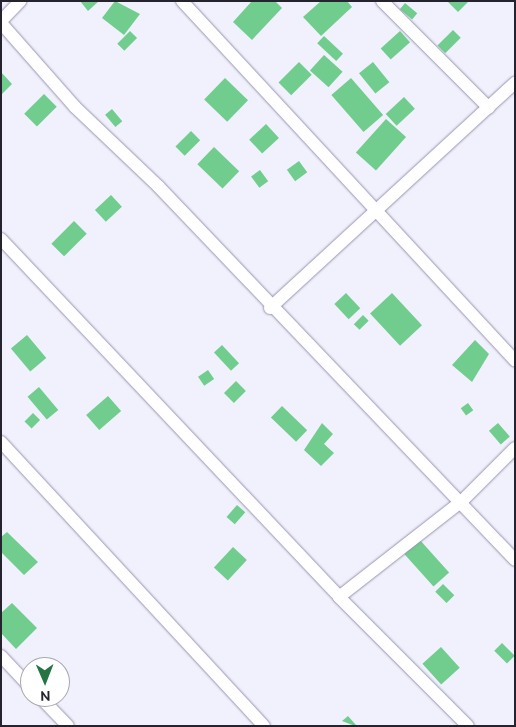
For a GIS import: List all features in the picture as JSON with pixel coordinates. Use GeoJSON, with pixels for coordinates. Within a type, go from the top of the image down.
{"type":"FeatureCollection","features":[{"type":"Feature","properties":{"kind":"street"},"geometry":{"type":"LineString","coordinates":[[20,1],[1,22],[74,107],[158,186],[270,308],[462,501],[515,560]]}},
{"type":"Feature","properties":{"kind":"street"},"geometry":{"type":"LineString","coordinates":[[182,1],[378,209],[515,360]]}},
{"type":"Feature","properties":{"kind":"street"},"geometry":{"type":"LineString","coordinates":[[382,1],[489,108]]}},
{"type":"Feature","properties":{"kind":"street"},"geometry":{"type":"LineString","coordinates":[[270,308],[515,83]]}},
{"type":"Feature","properties":{"kind":"street"},"geometry":{"type":"LineString","coordinates":[[1,239],[339,596],[468,726]]}},
{"type":"Feature","properties":{"kind":"street"},"geometry":{"type":"LineString","coordinates":[[1,442],[264,726]]}},
{"type":"Feature","properties":{"kind":"street"},"geometry":{"type":"LineString","coordinates":[[339,596],[462,501],[515,448]]}},
{"type":"Feature","properties":{"kind":"street"},"geometry":{"type":"LineString","coordinates":[[1,656],[20,676]]}},
{"type":"Feature","properties":{"kind":"street"},"geometry":{"type":"LineString","coordinates":[[50,707],[68,726]]}},
{"type":"Feature","properties":{"kind":"building"},"geometry":{"type":"Polygon","coordinates":[[[80,1],[99,1],[88,11],[80,1]]]}},
{"type":"Feature","properties":{"kind":"building"},"geometry":{"type":"Polygon","coordinates":[[[115,1],[140,14],[124,35],[102,18],[115,1]]]}},
{"type":"Feature","properties":{"kind":"building"},"geometry":{"type":"Polygon","coordinates":[[[252,1],[275,1],[282,8],[252,40],[233,22],[252,1]]]}},
{"type":"Feature","properties":{"kind":"building"},"geometry":{"type":"Polygon","coordinates":[[[321,1],[347,1],[352,7],[321,36],[303,17],[321,1]]]}},
{"type":"Feature","properties":{"kind":"building"},"geometry":{"type":"Polygon","coordinates":[[[447,1],[469,1],[458,12],[447,1]]]}},
{"type":"Feature","properties":{"kind":"building"},"geometry":{"type":"Polygon","coordinates":[[[405,3],[417,13],[412,19],[400,9],[405,3]]]}},
{"type":"Feature","properties":{"kind":"building"},"geometry":{"type":"Polygon","coordinates":[[[453,30],[461,38],[445,53],[437,46],[453,30]]]}},
{"type":"Feature","properties":{"kind":"building"},"geometry":{"type":"Polygon","coordinates":[[[130,31],[137,38],[124,51],[117,44],[130,31]]]}},
{"type":"Feature","properties":{"kind":"building"},"geometry":{"type":"Polygon","coordinates":[[[400,31],[410,42],[391,60],[381,48],[400,31]]]}},
{"type":"Feature","properties":{"kind":"building"},"geometry":{"type":"Polygon","coordinates":[[[324,36],[343,54],[336,61],[317,43],[324,36]]]}},
{"type":"Feature","properties":{"kind":"building"},"geometry":{"type":"Polygon","coordinates":[[[324,55],[343,72],[329,87],[310,71],[324,55]]]}},
{"type":"Feature","properties":{"kind":"building"},"geometry":{"type":"Polygon","coordinates":[[[299,62],[312,75],[291,95],[278,83],[299,62]]]}},
{"type":"Feature","properties":{"kind":"building"},"geometry":{"type":"Polygon","coordinates":[[[373,62],[389,82],[375,94],[359,73],[373,62]]]}},
{"type":"Feature","properties":{"kind":"building"},"geometry":{"type":"Polygon","coordinates":[[[1,72],[12,84],[1,95],[1,72]]]}},
{"type":"Feature","properties":{"kind":"building"},"geometry":{"type":"Polygon","coordinates":[[[225,78],[248,100],[227,122],[204,100],[225,78]]]}},
{"type":"Feature","properties":{"kind":"building"},"geometry":{"type":"Polygon","coordinates":[[[351,78],[383,115],[364,132],[331,95],[351,78]]]}},
{"type":"Feature","properties":{"kind":"building"},"geometry":{"type":"Polygon","coordinates":[[[44,94],[57,107],[37,127],[24,114],[44,94]]]}},
{"type":"Feature","properties":{"kind":"building"},"geometry":{"type":"Polygon","coordinates":[[[404,97],[415,109],[397,126],[386,114],[404,97]]]}},
{"type":"Feature","properties":{"kind":"building"},"geometry":{"type":"Polygon","coordinates":[[[112,109],[122,121],[115,127],[105,115],[112,109]]]}},
{"type":"Feature","properties":{"kind":"building"},"geometry":{"type":"Polygon","coordinates":[[[386,119],[406,137],[376,171],[356,152],[386,119]]]}},
{"type":"Feature","properties":{"kind":"building"},"geometry":{"type":"Polygon","coordinates":[[[266,124],[279,138],[262,154],[249,140],[266,124]]]}},
{"type":"Feature","properties":{"kind":"building"},"geometry":{"type":"Polygon","coordinates":[[[191,131],[200,140],[185,156],[175,147],[191,131]]]}},
{"type":"Feature","properties":{"kind":"building"},"geometry":{"type":"Polygon","coordinates":[[[214,147],[239,171],[223,189],[197,164],[214,147]]]}},
{"type":"Feature","properties":{"kind":"building"},"geometry":{"type":"Polygon","coordinates":[[[299,161],[307,172],[295,181],[287,170],[299,161]]]}},
{"type":"Feature","properties":{"kind":"building"},"geometry":{"type":"Polygon","coordinates":[[[260,170],[268,181],[259,188],[251,176],[260,170]]]}},
{"type":"Feature","properties":{"kind":"building"},"geometry":{"type":"Polygon","coordinates":[[[111,195],[122,207],[106,222],[95,210],[111,195]]]}},
{"type":"Feature","properties":{"kind":"building"},"geometry":{"type":"Polygon","coordinates":[[[74,221],[87,234],[64,256],[51,244],[74,221]]]}},
{"type":"Feature","properties":{"kind":"building"},"geometry":{"type":"Polygon","coordinates":[[[346,293],[360,308],[349,319],[334,304],[346,293]]]}},
{"type":"Feature","properties":{"kind":"building"},"geometry":{"type":"Polygon","coordinates":[[[392,293],[422,325],[400,346],[370,313],[392,293]]]}},
{"type":"Feature","properties":{"kind":"building"},"geometry":{"type":"Polygon","coordinates":[[[363,315],[369,321],[359,330],[354,324],[363,315]]]}},
{"type":"Feature","properties":{"kind":"building"},"geometry":{"type":"Polygon","coordinates":[[[27,335],[46,358],[30,371],[11,348],[27,335]]]}},
{"type":"Feature","properties":{"kind":"building"},"geometry":{"type":"Polygon","coordinates":[[[475,340],[489,354],[472,382],[452,365],[475,340]]]}},
{"type":"Feature","properties":{"kind":"building"},"geometry":{"type":"Polygon","coordinates":[[[222,345],[239,363],[231,371],[214,353],[222,345]]]}},
{"type":"Feature","properties":{"kind":"building"},"geometry":{"type":"Polygon","coordinates":[[[208,370],[214,379],[204,386],[198,377],[208,370]]]}},
{"type":"Feature","properties":{"kind":"building"},"geometry":{"type":"Polygon","coordinates":[[[236,381],[246,391],[234,403],[224,393],[236,381]]]}},
{"type":"Feature","properties":{"kind":"building"},"geometry":{"type":"Polygon","coordinates":[[[39,387],[58,410],[47,420],[28,397],[39,387]]]}},
{"type":"Feature","properties":{"kind":"building"},"geometry":{"type":"Polygon","coordinates":[[[108,396],[121,411],[99,430],[86,415],[108,396]]]}},
{"type":"Feature","properties":{"kind":"building"},"geometry":{"type":"Polygon","coordinates":[[[468,403],[473,410],[466,416],[461,408],[468,403]]]}},
{"type":"Feature","properties":{"kind":"building"},"geometry":{"type":"Polygon","coordinates":[[[282,406],[307,430],[296,442],[271,418],[282,406]]]}},
{"type":"Feature","properties":{"kind":"building"},"geometry":{"type":"Polygon","coordinates":[[[33,413],[40,420],[32,429],[25,421],[33,413]]]}},
{"type":"Feature","properties":{"kind":"building"},"geometry":{"type":"Polygon","coordinates":[[[322,423],[333,434],[324,444],[334,453],[321,466],[304,450],[322,423]]]}},
{"type":"Feature","properties":{"kind":"building"},"geometry":{"type":"Polygon","coordinates":[[[498,423],[510,437],[501,444],[489,431],[498,423]]]}},
{"type":"Feature","properties":{"kind":"building"},"geometry":{"type":"Polygon","coordinates":[[[237,505],[245,512],[235,524],[227,517],[237,505]]]}},
{"type":"Feature","properties":{"kind":"building"},"geometry":{"type":"Polygon","coordinates":[[[7,532],[38,562],[24,575],[1,552],[1,537],[7,532]]]}},
{"type":"Feature","properties":{"kind":"building"},"geometry":{"type":"Polygon","coordinates":[[[419,539],[449,572],[434,586],[403,553],[419,539]]]}},
{"type":"Feature","properties":{"kind":"building"},"geometry":{"type":"Polygon","coordinates":[[[233,547],[247,560],[228,580],[214,567],[233,547]]]}},
{"type":"Feature","properties":{"kind":"building"},"geometry":{"type":"Polygon","coordinates":[[[443,584],[454,595],[447,603],[435,592],[443,584]]]}},
{"type":"Feature","properties":{"kind":"building"},"geometry":{"type":"Polygon","coordinates":[[[12,603],[37,628],[16,649],[1,633],[1,613],[12,603]]]}},
{"type":"Feature","properties":{"kind":"building"},"geometry":{"type":"Polygon","coordinates":[[[502,643],[515,656],[507,664],[494,651],[502,643]]]}},
{"type":"Feature","properties":{"kind":"building"},"geometry":{"type":"Polygon","coordinates":[[[441,647],[460,668],[441,685],[422,664],[441,647]]]}},
{"type":"Feature","properties":{"kind":"building"},"geometry":{"type":"Polygon","coordinates":[[[348,716],[356,725],[355,726],[342,721],[348,716]]]}}]}
